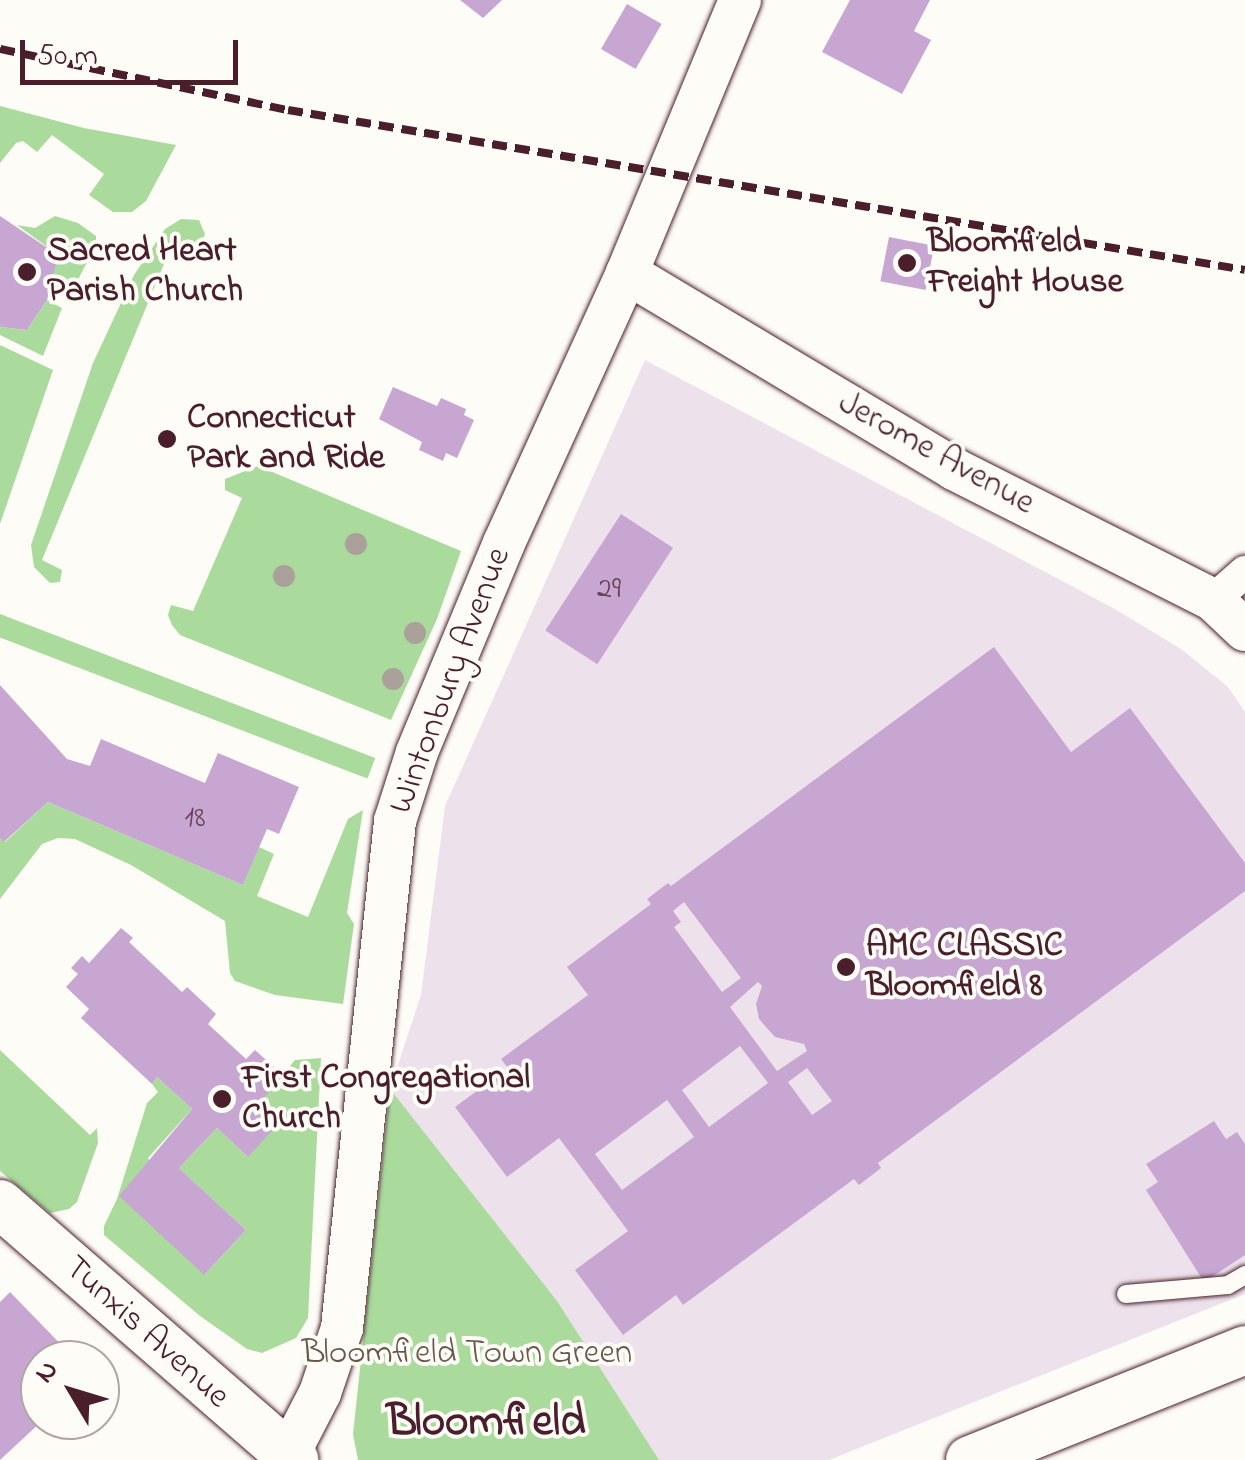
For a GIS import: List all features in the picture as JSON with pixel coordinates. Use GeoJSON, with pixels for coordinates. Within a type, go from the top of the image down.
{"type":"FeatureCollection","features":[{"type":"Feature","properties":{"kind":"main road","name":"Tunxis Avenue"},"geometry":{"type":"LineString","coordinates":[[0,1204],[288,1458]]}},
{"type":"Feature","properties":{"kind":"main road"},"geometry":{"type":"LineString","coordinates":[[970,1460],[1245,1350]]}},
{"type":"Feature","properties":{"kind":"street","name":"Wintonbury Avenue"},"geometry":{"type":"LineString","coordinates":[[288,1458],[320,1392],[342,1328],[395,821],[417,752],[504,543],[627,273],[731,4]]}},
{"type":"Feature","properties":{"kind":"street","name":"Jerome Avenue"},"geometry":{"type":"LineString","coordinates":[[627,273],[954,469],[1213,600],[1245,630]]}},
{"type":"Feature","properties":{"kind":"street"},"geometry":{"type":"LineString","coordinates":[[1213,600],[1245,572]]}},
{"type":"Feature","properties":{"kind":"lane"},"geometry":{"type":"LineString","coordinates":[[1126,1294],[1228,1285],[1245,1275]]}},
{"type":"Feature","properties":{"kind":"shaded area"},"geometry":{"type":"Polygon","coordinates":[[[645,360],[1115,609],[1181,649],[1228,687],[1245,712],[1245,1294],[829,1460],[659,1460],[390,1089],[421,995],[445,806],[645,360]]]}},
{"type":"Feature","properties":{"kind":"green space"},"geometry":{"type":"Polygon","coordinates":[[[0,106],[84,128],[176,145],[146,201],[132,212],[113,212],[89,195],[104,174],[52,135],[37,152],[23,141],[16,143],[0,163],[0,106]]]}},
{"type":"Feature","properties":{"kind":"green space"},"geometry":{"type":"Polygon","coordinates":[[[55,216],[78,223],[96,236],[96,245],[70,295],[50,289],[57,254],[17,225],[35,228],[55,216]]]}},
{"type":"Feature","properties":{"kind":"green space"},"geometry":{"type":"Polygon","coordinates":[[[181,219],[199,220],[205,234],[198,252],[173,242],[42,560],[62,570],[60,582],[50,583],[34,567],[31,545],[93,363],[134,275],[165,229],[181,219]]]}},
{"type":"Feature","properties":{"kind":"green space"},"geometry":{"type":"Polygon","coordinates":[[[47,300],[62,308],[43,356],[0,335],[0,327],[27,330],[47,300]]]}},
{"type":"Feature","properties":{"kind":"green space"},"geometry":{"type":"Polygon","coordinates":[[[0,345],[53,370],[0,524],[0,345]]]}},
{"type":"Feature","properties":{"kind":"green space"},"geometry":{"type":"Polygon","coordinates":[[[258,466],[461,551],[437,619],[391,720],[180,635],[172,625],[168,615],[171,605],[193,611],[242,498],[225,490],[225,479],[258,466]]]}},
{"type":"Feature","properties":{"kind":"green space"},"geometry":{"type":"Polygon","coordinates":[[[0,614],[375,758],[367,779],[0,638],[0,614]]]}},
{"type":"Feature","properties":{"kind":"green space"},"geometry":{"type":"Polygon","coordinates":[[[48,802],[243,885],[259,847],[274,854],[257,896],[308,917],[348,819],[363,810],[347,913],[354,924],[343,1004],[275,995],[235,981],[230,973],[225,921],[131,865],[75,839],[58,838],[42,844],[0,899],[0,838],[5,842],[48,802]]]}},
{"type":"Feature","properties":{"kind":"green space"},"geometry":{"type":"Polygon","coordinates":[[[0,1050],[90,1135],[97,1128],[98,1143],[77,1202],[69,1209],[50,1213],[0,1171],[0,1050]]]}},
{"type":"Feature","properties":{"kind":"green space"},"geometry":{"type":"Polygon","coordinates":[[[321,1058],[308,1318],[296,1338],[262,1353],[247,1349],[200,1316],[104,1235],[104,1226],[117,1199],[147,1103],[158,1092],[152,1084],[157,1077],[192,1109],[148,1158],[205,1274],[246,1230],[179,1168],[217,1128],[248,1157],[256,1106],[295,1060],[321,1058]]]}},
{"type":"Feature","properties":{"kind":"green space","name":"Bloomfield Town Green"},"geometry":{"type":"Polygon","coordinates":[[[390,1089],[557,1301],[659,1460],[358,1460],[353,1434],[390,1089]]]}},
{"type":"Feature","properties":{"kind":"building"},"geometry":{"type":"Polygon","coordinates":[[[460,0],[502,0],[483,18],[460,0]]]}},
{"type":"Feature","properties":{"kind":"building"},"geometry":{"type":"Polygon","coordinates":[[[850,0],[930,0],[914,31],[931,40],[902,94],[822,52],[850,0]]]}},
{"type":"Feature","properties":{"kind":"building"},"geometry":{"type":"Polygon","coordinates":[[[627,4],[662,24],[636,69],[601,49],[627,4]]]}},
{"type":"Feature","properties":{"kind":"building","name":"Sacred Heart Parish Church"},"geometry":{"type":"Polygon","coordinates":[[[0,216],[58,255],[47,300],[27,330],[0,327],[0,216]]]}},
{"type":"Feature","properties":{"kind":"building","name":"Bloomfield Freight House"},"geometry":{"type":"Polygon","coordinates":[[[889,237],[934,246],[926,290],[880,281],[889,237]]]}},
{"type":"Feature","properties":{"kind":"building"},"geometry":{"type":"Polygon","coordinates":[[[393,387],[437,406],[441,398],[466,409],[464,415],[474,420],[457,458],[446,453],[443,461],[419,450],[422,442],[379,419],[393,387]]]}},
{"type":"Feature","properties":{"kind":"building"},"geometry":{"type":"Polygon","coordinates":[[[621,514],[673,548],[597,664],[545,631],[621,514]]]}},
{"type":"Feature","properties":{"kind":"building"},"geometry":{"type":"Polygon","coordinates":[[[994,647],[1071,752],[1130,708],[1245,863],[1245,891],[878,1163],[881,1168],[859,1185],[854,1179],[683,1305],[676,1295],[623,1335],[575,1270],[628,1231],[559,1138],[507,1177],[455,1107],[508,1068],[501,1059],[588,995],[567,967],[651,904],[647,899],[668,883],[671,886],[994,647]],[[684,902],[673,911],[681,922],[674,927],[722,992],[741,978],[684,902]],[[758,982],[730,1007],[777,1071],[807,1051],[804,1044],[775,1037],[759,1019],[756,1004],[762,986],[758,982]],[[740,1046],[682,1090],[709,1127],[768,1083],[740,1046]],[[807,1068],[788,1082],[812,1115],[832,1101],[807,1068]],[[667,1100],[595,1154],[622,1190],[694,1137],[667,1100]]]}},
{"type":"Feature","properties":{"kind":"building"},"geometry":{"type":"Polygon","coordinates":[[[0,685],[67,759],[90,766],[101,739],[205,783],[218,753],[299,787],[279,834],[267,829],[243,885],[48,802],[4,842],[0,838],[0,685]]]}},
{"type":"Feature","properties":{"kind":"building","name":"First Congregational Church"},"geometry":{"type":"Polygon","coordinates":[[[121,928],[133,938],[129,942],[182,992],[187,987],[216,1014],[208,1024],[246,1059],[255,1050],[284,1076],[256,1106],[277,1125],[248,1157],[217,1128],[179,1168],[246,1230],[204,1275],[119,1196],[192,1109],[157,1077],[152,1084],[81,1018],[89,1009],[66,987],[78,974],[71,968],[82,956],[89,963],[121,928]]]}},
{"type":"Feature","properties":{"kind":"building"},"geometry":{"type":"Polygon","coordinates":[[[1214,1121],[1226,1139],[1237,1132],[1245,1144],[1245,1255],[1204,1282],[1146,1190],[1158,1182],[1146,1164],[1214,1121]]]}},
{"type":"Feature","properties":{"kind":"building"},"geometry":{"type":"Polygon","coordinates":[[[10,1292],[57,1340],[20,1340],[22,1440],[0,1460],[0,1302],[10,1292]]]}},
{"type":"Feature","properties":{"kind":"railway"},"geometry":{"type":"LineString","coordinates":[[0,49],[288,110],[1245,270]]}},
{"type":"Feature","properties":{"kind":"place","name":"Bloomfield Freight House"},"geometry":{"type":"Point","coordinates":[907,263]}},
{"type":"Feature","properties":{"kind":"place","name":"Sacred Heart Parish Church"},"geometry":{"type":"Point","coordinates":[27,272]}},
{"type":"Feature","properties":{"kind":"place","name":"Connecticut Park and Ride"},"geometry":{"type":"Point","coordinates":[167,439]}},
{"type":"Feature","properties":{"kind":"place","name":"AMC CLASSIC Bloomfield 8"},"geometry":{"type":"Point","coordinates":[846,967]}},
{"type":"Feature","properties":{"kind":"place","name":"First Congregational Church"},"geometry":{"type":"Point","coordinates":[222,1099]}},
{"type":"Feature","properties":{"kind":"district","name":"Bloomfield"},"geometry":{"type":"Point","coordinates":[486,1424]}}]}
